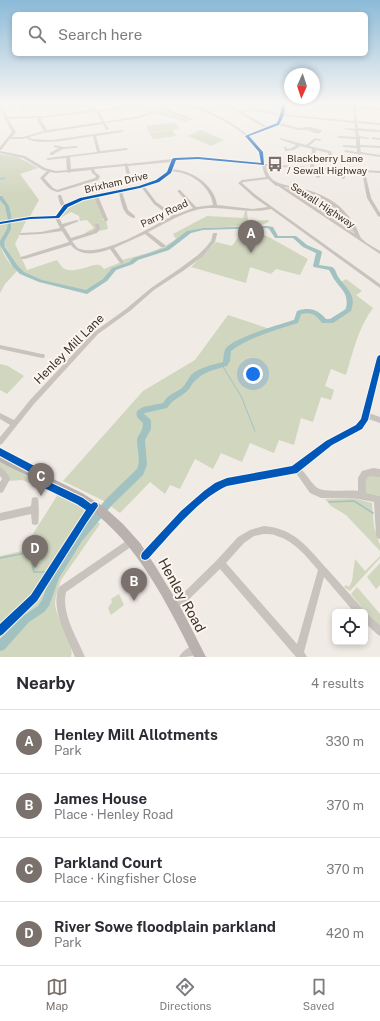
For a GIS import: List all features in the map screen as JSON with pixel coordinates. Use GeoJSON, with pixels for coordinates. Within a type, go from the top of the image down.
{"type":"FeatureCollection","features":[{"type":"Feature","properties":{"kind":"main road","name":"Henley Road"},"geometry":{"type":"LineString","coordinates":[[0,457],[43,480],[79,496],[108,516],[145,556],[198,653]]}},
{"type":"Feature","properties":{"kind":"street"},"geometry":{"type":"LineString","coordinates":[[0,149],[13,134]]}},
{"type":"Feature","properties":{"kind":"street"},"geometry":{"type":"LineString","coordinates":[[11,138],[27,137],[38,134]]}},
{"type":"Feature","properties":{"kind":"street"},"geometry":{"type":"LineString","coordinates":[[27,137],[31,140],[49,142],[103,134]]}},
{"type":"Feature","properties":{"kind":"street"},"geometry":{"type":"LineString","coordinates":[[243,134],[261,152],[264,170],[268,178],[242,181],[240,183],[250,193],[270,208],[380,286]]}},
{"type":"Feature","properties":{"kind":"street"},"geometry":{"type":"LineString","coordinates":[[247,136],[253,134]]}},
{"type":"Feature","properties":{"kind":"street"},"geometry":{"type":"LineString","coordinates":[[306,147],[318,137],[313,134]]}},
{"type":"Feature","properties":{"kind":"street"},"geometry":{"type":"LineString","coordinates":[[357,134],[359,154]]}},
{"type":"Feature","properties":{"kind":"street"},"geometry":{"type":"LineString","coordinates":[[94,135],[100,153]]}},
{"type":"Feature","properties":{"kind":"street"},"geometry":{"type":"LineString","coordinates":[[341,136],[368,138]]}},
{"type":"Feature","properties":{"kind":"street"},"geometry":{"type":"LineString","coordinates":[[276,140],[281,137],[299,145],[331,154]]}},
{"type":"Feature","properties":{"kind":"street"},"geometry":{"type":"LineString","coordinates":[[74,138],[79,156]]}},
{"type":"Feature","properties":{"kind":"street"},"geometry":{"type":"LineString","coordinates":[[373,138],[380,139]]}},
{"type":"Feature","properties":{"kind":"street"},"geometry":{"type":"LineString","coordinates":[[118,144],[119,150]]}},
{"type":"Feature","properties":{"kind":"street"},"geometry":{"type":"LineString","coordinates":[[285,150],[293,149],[299,145]]}},
{"type":"Feature","properties":{"kind":"street"},"geometry":{"type":"LineString","coordinates":[[55,146],[62,148],[76,147]]}},
{"type":"Feature","properties":{"kind":"street"},"geometry":{"type":"LineString","coordinates":[[344,146],[380,147]]}},
{"type":"Feature","properties":{"kind":"street"},"geometry":{"type":"LineString","coordinates":[[51,154],[62,148]]}},
{"type":"Feature","properties":{"kind":"street"},"geometry":{"type":"LineString","coordinates":[[314,148],[314,168],[318,177]]}},
{"type":"Feature","properties":{"kind":"street"},"geometry":{"type":"LineString","coordinates":[[48,159],[98,154],[126,149]]}},
{"type":"Feature","properties":{"kind":"street"},"geometry":{"type":"LineString","coordinates":[[346,151],[380,156]]}},
{"type":"Feature","properties":{"kind":"street"},"geometry":{"type":"LineString","coordinates":[[0,152],[24,158],[49,171],[69,172],[126,164],[198,158],[380,172]]}},
{"type":"Feature","properties":{"kind":"street"},"geometry":{"type":"LineString","coordinates":[[68,157],[69,172]]}},
{"type":"Feature","properties":{"kind":"street","name":"Brixham Drive"},"geometry":{"type":"LineString","coordinates":[[65,206],[96,196],[120,190],[143,187],[159,182],[170,170],[174,163],[174,159]]}},
{"type":"Feature","properties":{"kind":"street"},"geometry":{"type":"LineString","coordinates":[[110,160],[111,166]]}},
{"type":"Feature","properties":{"kind":"street"},"geometry":{"type":"LineString","coordinates":[[126,164],[128,172]]}},
{"type":"Feature","properties":{"kind":"street"},"geometry":{"type":"LineString","coordinates":[[49,171],[42,178],[52,189],[57,191],[97,179],[98,176],[93,172],[92,168]]}},
{"type":"Feature","properties":{"kind":"street"},"geometry":{"type":"LineString","coordinates":[[342,169],[344,178]]}},
{"type":"Feature","properties":{"kind":"street"},"geometry":{"type":"LineString","coordinates":[[170,170],[186,173],[195,178],[214,198],[215,206]]}},
{"type":"Feature","properties":{"kind":"street"},"geometry":{"type":"LineString","coordinates":[[363,170],[369,198],[380,216]]}},
{"type":"Feature","properties":{"kind":"street","name":"Sewall Highway"},"geometry":{"type":"LineString","coordinates":[[268,178],[380,253]]}},
{"type":"Feature","properties":{"kind":"street","name":"Sewall Highway"},"geometry":{"type":"LineString","coordinates":[[277,185],[310,191],[331,202],[350,220],[359,239]]}},
{"type":"Feature","properties":{"kind":"street"},"geometry":{"type":"LineString","coordinates":[[143,187],[155,203],[174,218]]}},
{"type":"Feature","properties":{"kind":"street"},"geometry":{"type":"LineString","coordinates":[[120,190],[126,210],[136,217],[129,220]]}},
{"type":"Feature","properties":{"kind":"street"},"geometry":{"type":"LineString","coordinates":[[179,191],[195,208]]}},
{"type":"Feature","properties":{"kind":"street"},"geometry":{"type":"LineString","coordinates":[[57,217],[65,206],[62,204],[60,196]]}},
{"type":"Feature","properties":{"kind":"street"},"geometry":{"type":"LineString","coordinates":[[96,196],[104,220]]}},
{"type":"Feature","properties":{"kind":"street","name":"Parry Road"},"geometry":{"type":"LineString","coordinates":[[71,242],[77,249],[85,252],[94,252],[111,247],[146,232],[195,208],[215,206],[255,211],[270,208]]}},
{"type":"Feature","properties":{"kind":"street"},"geometry":{"type":"LineString","coordinates":[[30,218],[57,217]]}},
{"type":"Feature","properties":{"kind":"street"},"geometry":{"type":"LineString","coordinates":[[57,217],[71,242]]}},
{"type":"Feature","properties":{"kind":"street"},"geometry":{"type":"LineString","coordinates":[[21,234],[41,233],[62,228],[78,221]]}},
{"type":"Feature","properties":{"kind":"street"},"geometry":{"type":"LineString","coordinates":[[23,258],[71,242],[95,232],[98,228],[96,225]]}},
{"type":"Feature","properties":{"kind":"street"},"geometry":{"type":"LineString","coordinates":[[146,232],[163,244]]}},
{"type":"Feature","properties":{"kind":"street","name":"Henley Mill Lane"},"geometry":{"type":"LineString","coordinates":[[0,442],[32,402],[96,333],[107,323],[123,314],[156,286],[191,263],[214,241],[215,234]]}},
{"type":"Feature","properties":{"kind":"street"},"geometry":{"type":"LineString","coordinates":[[111,247],[120,261]]}},
{"type":"Feature","properties":{"kind":"street"},"geometry":{"type":"LineString","coordinates":[[0,347],[37,357]]}},
{"type":"Feature","properties":{"kind":"street"},"geometry":{"type":"LineString","coordinates":[[145,556],[205,494],[218,485],[227,482],[291,472],[297,469],[329,443],[359,427],[363,423],[377,380],[380,358]]}},
{"type":"Feature","properties":{"kind":"street"},"geometry":{"type":"LineString","coordinates":[[365,415],[380,420]]}},
{"type":"Feature","properties":{"kind":"street"},"geometry":{"type":"LineString","coordinates":[[0,416],[15,424]]}},
{"type":"Feature","properties":{"kind":"street"},"geometry":{"type":"LineString","coordinates":[[297,469],[311,488],[316,492],[325,494],[348,494],[378,500],[380,535]]}},
{"type":"Feature","properties":{"kind":"street"},"geometry":{"type":"LineString","coordinates":[[0,471],[6,479],[0,489]]}},
{"type":"Feature","properties":{"kind":"street"},"geometry":{"type":"LineString","coordinates":[[362,496],[362,478],[365,474],[373,472],[380,473]]}},
{"type":"Feature","properties":{"kind":"street"},"geometry":{"type":"LineString","coordinates":[[0,517],[35,505],[34,521]]}},
{"type":"Feature","properties":{"kind":"street"},"geometry":{"type":"LineString","coordinates":[[174,608],[245,538],[259,532],[271,530],[283,533],[308,553],[357,609]]}},
{"type":"Feature","properties":{"kind":"street"},"geometry":{"type":"LineString","coordinates":[[80,657],[60,605],[59,600],[62,590],[132,541]]}},
{"type":"Feature","properties":{"kind":"street"},"geometry":{"type":"LineString","coordinates":[[220,562],[300,655]]}},
{"type":"Feature","properties":{"kind":"street"},"geometry":{"type":"LineString","coordinates":[[300,655],[322,569]]}},
{"type":"Feature","properties":{"kind":"street"},"geometry":{"type":"LineString","coordinates":[[368,620],[380,631]]}},
{"type":"Feature","properties":{"kind":"street"},"geometry":{"type":"LineString","coordinates":[[184,657],[198,653]]}},
{"type":"Feature","properties":{"kind":"green space"},"geometry":{"type":"Polygon","coordinates":[[[149,134],[174,134],[176,136],[153,139],[149,134]]]}},
{"type":"Feature","properties":{"kind":"green space"},"geometry":{"type":"Polygon","coordinates":[[[193,134],[209,134],[224,140],[211,146],[188,136],[193,134]]]}},
{"type":"Feature","properties":{"kind":"green space"},"geometry":{"type":"Polygon","coordinates":[[[0,154],[18,157],[38,168],[20,174],[39,200],[29,218],[12,220],[7,205],[0,195],[0,154]]]}},
{"type":"Feature","properties":{"kind":"green space"},"geometry":{"type":"Polygon","coordinates":[[[288,188],[310,193],[328,202],[343,215],[356,234],[286,189],[288,188]]]}},
{"type":"Feature","properties":{"kind":"green space"},"geometry":{"type":"Polygon","coordinates":[[[0,197],[9,217],[7,230],[2,240],[1,247],[6,258],[17,271],[5,284],[0,293],[0,197]]]}},
{"type":"Feature","properties":{"kind":"green space"},"geometry":{"type":"Polygon","coordinates":[[[90,198],[95,198],[104,218],[102,220],[106,220],[108,229],[83,235],[94,228],[87,220],[80,221],[79,216],[71,212],[59,218],[63,210],[71,204],[90,198]]]}},
{"type":"Feature","properties":{"kind":"green space"},"geometry":{"type":"Polygon","coordinates":[[[245,211],[247,211],[248,221],[268,220],[269,222],[257,227],[246,226],[203,228],[189,231],[166,249],[149,253],[112,269],[104,280],[87,291],[46,282],[23,272],[15,264],[3,242],[12,226],[12,221],[27,219],[15,244],[27,270],[57,260],[63,268],[67,270],[78,270],[96,265],[100,265],[104,269],[124,261],[122,260],[163,247],[176,239],[173,234],[207,216],[243,218],[245,211]]]}},
{"type":"Feature","properties":{"kind":"green space"},"geometry":{"type":"Polygon","coordinates":[[[244,229],[267,236],[308,259],[300,275],[276,269],[271,274],[250,267],[246,283],[191,267],[216,242],[232,246],[244,229]]]}},
{"type":"Feature","properties":{"kind":"green space"},"geometry":{"type":"Polygon","coordinates":[[[346,279],[362,291],[356,295],[373,308],[363,324],[346,375],[331,369],[325,386],[334,390],[331,400],[321,397],[313,422],[301,418],[294,445],[279,440],[274,453],[250,443],[242,462],[221,453],[213,469],[195,459],[180,489],[170,485],[165,494],[150,482],[120,513],[104,501],[63,481],[143,391],[195,360],[228,315],[270,329],[296,319],[300,310],[317,311],[325,319],[330,319],[342,312],[347,304],[347,296],[339,283],[346,279]]]}},
{"type":"Feature","properties":{"kind":"green space"},"geometry":{"type":"Polygon","coordinates":[[[0,364],[8,366],[24,376],[7,394],[0,390],[0,364]]]}},
{"type":"Feature","properties":{"kind":"green space"},"geometry":{"type":"Polygon","coordinates":[[[0,462],[88,508],[87,511],[100,524],[61,580],[56,598],[56,610],[68,637],[72,650],[71,657],[0,657],[0,556],[22,551],[57,496],[52,491],[22,480],[8,481],[0,469],[0,462]]]}},
{"type":"Feature","properties":{"kind":"green space"},"geometry":{"type":"Polygon","coordinates":[[[380,475],[380,496],[365,493],[366,476],[380,475]]]}},
{"type":"Feature","properties":{"kind":"green space"},"geometry":{"type":"Polygon","coordinates":[[[353,498],[372,503],[374,527],[380,545],[380,551],[346,515],[331,506],[325,499],[353,498]]]}},
{"type":"Feature","properties":{"kind":"green space"},"geometry":{"type":"Polygon","coordinates":[[[380,556],[380,558],[350,591],[344,587],[346,585],[349,587],[352,581],[355,559],[365,571],[380,556]]]}},
{"type":"Feature","properties":{"kind":"green space"},"geometry":{"type":"Polygon","coordinates":[[[380,563],[380,585],[376,589],[367,577],[380,563]]]}},
{"type":"Feature","properties":{"kind":"green space"},"geometry":{"type":"Polygon","coordinates":[[[357,587],[380,614],[380,625],[368,614],[368,609],[363,609],[351,594],[357,587]]]}},
{"type":"Feature","properties":{"kind":"green space"},"geometry":{"type":"Polygon","coordinates":[[[119,594],[124,605],[111,615],[108,608],[112,602],[111,599],[119,594]]]}},
{"type":"Feature","properties":{"kind":"waterway"},"geometry":{"type":"LineString","coordinates":[[0,179],[5,178]]}},
{"type":"Feature","properties":{"kind":"waterway"},"geometry":{"type":"LineString","coordinates":[[0,197],[7,206],[10,220],[9,229],[2,242],[3,247],[15,266],[22,273],[41,281],[87,292],[105,280],[114,269],[131,263],[136,259],[167,249],[189,232],[203,229],[267,227],[271,228],[277,237],[294,237],[305,246],[319,252],[316,266],[331,269],[349,295],[350,299],[349,310],[331,321],[324,321],[319,315],[311,311],[299,312],[296,321],[240,342],[229,349],[225,364],[196,375],[186,388],[172,397],[165,406],[143,410],[140,413],[140,416],[147,421],[147,429],[141,439],[143,465],[140,472],[110,501],[79,538],[55,576],[46,603],[41,609],[26,619],[0,646]]}},
{"type":"Feature","properties":{"kind":"waterway"},"geometry":{"type":"LineString","coordinates":[[222,365],[241,396],[255,431]]}},
{"type":"Feature","properties":{"kind":"waterway"},"geometry":{"type":"LineString","coordinates":[[329,502],[354,501],[373,513]]}},
{"type":"Feature","properties":{"kind":"waterway"},"geometry":{"type":"LineString","coordinates":[[0,558],[26,553],[31,558],[34,572],[45,572],[55,576]]}},
{"type":"Feature","properties":{"kind":"cycle path"},"geometry":{"type":"LineString","coordinates":[[0,223],[30,218],[57,217],[66,206],[81,199],[140,187],[157,181],[169,172],[174,159],[198,158],[263,164],[261,152],[247,136],[253,134]]}},
{"type":"Feature","properties":{"kind":"cycle path"},"geometry":{"type":"LineString","coordinates":[[145,556],[184,514],[207,493],[218,486],[227,482],[294,470],[329,443],[359,427],[364,420],[380,358]]}},
{"type":"Feature","properties":{"kind":"cycle path"},"geometry":{"type":"LineString","coordinates":[[0,452],[43,475],[39,481],[80,501],[91,509]]}},
{"type":"Feature","properties":{"kind":"cycle path"},"geometry":{"type":"LineString","coordinates":[[0,631],[34,598],[84,519],[94,506]]}},
{"type":"Feature","properties":{"kind":"place","name":"Blackberry Lane / Sewall Highway"},"geometry":{"type":"Point","coordinates":[275,164]}},
{"type":"Feature","properties":{"kind":"place","name":"Henley Mill Allotments"},"geometry":{"type":"Point","coordinates":[251,253]}},
{"type":"Feature","properties":{"kind":"place","name":"Parkland Court"},"geometry":{"type":"Point","coordinates":[41,496]}},
{"type":"Feature","properties":{"kind":"place","name":"River Sowe floodplain parkland"},"geometry":{"type":"Point","coordinates":[35,568]}},
{"type":"Feature","properties":{"kind":"place","name":"James House"},"geometry":{"type":"Point","coordinates":[134,601]}}]}
